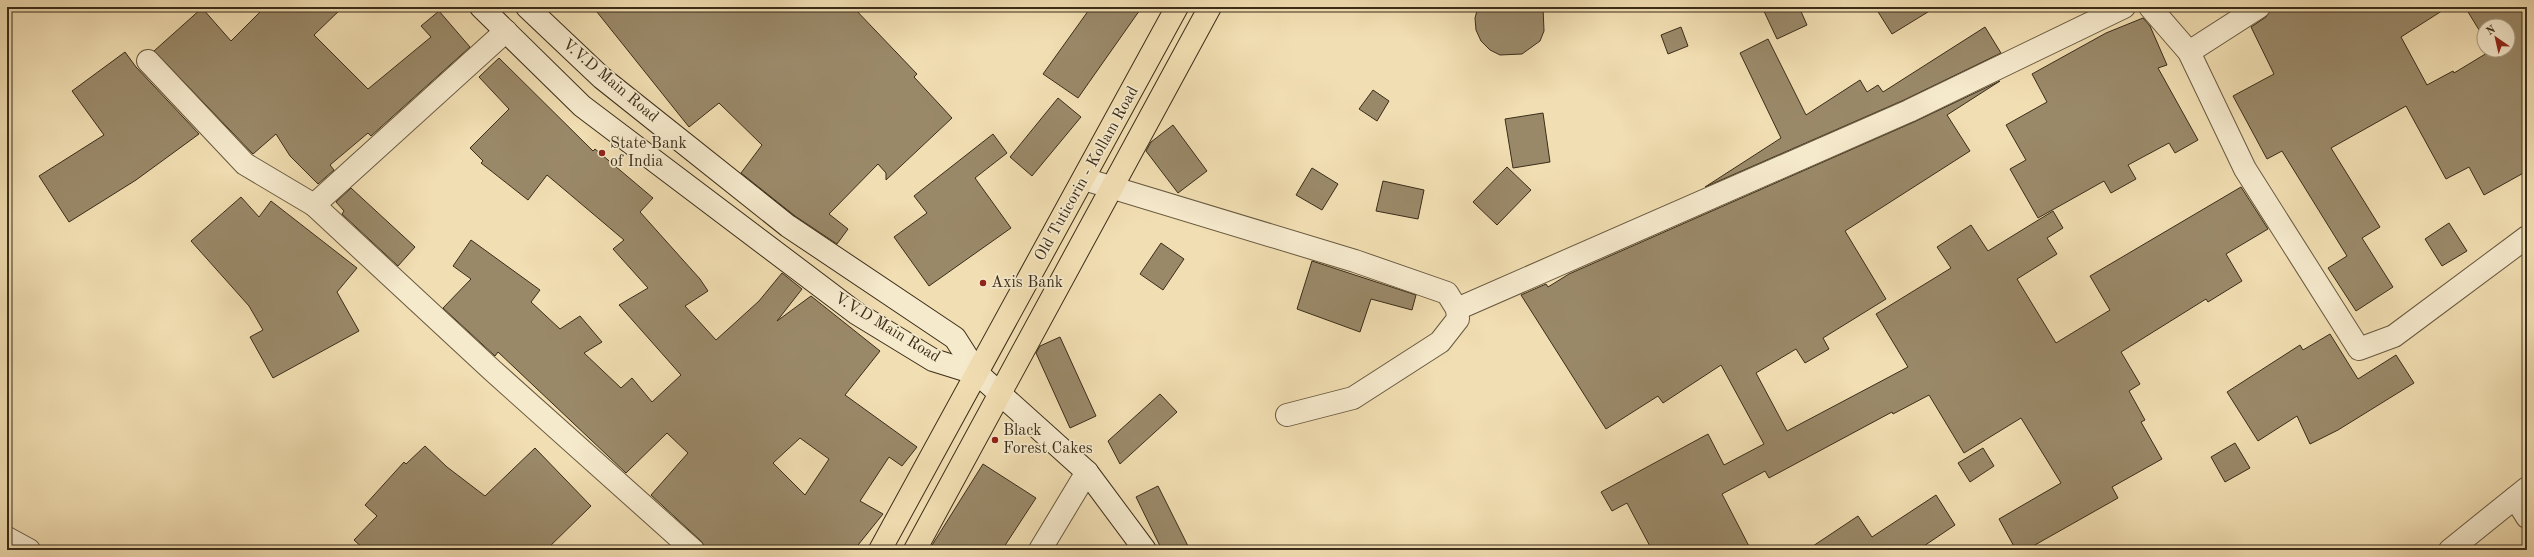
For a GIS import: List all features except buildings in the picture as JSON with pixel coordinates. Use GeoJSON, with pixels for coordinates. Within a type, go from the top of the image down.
{"type":"FeatureCollection","features":[{"type":"Feature","properties":{"kind":"main road"},"geometry":{"type":"LineString","coordinates":[[915,550],[1210,7]]}},
{"type":"Feature","properties":{"kind":"main road","name":"Old Tuticorin - Kollam Road"},"geometry":{"type":"LineString","coordinates":[[880,550],[1084,179],[1170,10]]}},
{"type":"Feature","properties":{"kind":"street","name":"V.V.D Main Road"},"geometry":{"type":"LineString","coordinates":[[481,7],[582,106],[856,313],[934,360],[978,374]]}},
{"type":"Feature","properties":{"kind":"street"},"geometry":{"type":"LineString","coordinates":[[1457,309],[1909,111],[2124,7]]}},
{"type":"Feature","properties":{"kind":"street"},"geometry":{"type":"LineString","coordinates":[[2150,7],[2189,52],[2245,169],[2359,348],[2394,336],[2527,237]]}},
{"type":"Feature","properties":{"kind":"street"},"geometry":{"type":"LineString","coordinates":[[2189,52],[2259,7]]}},
{"type":"Feature","properties":{"kind":"street","name":"V.V.D Main Road"},"geometry":{"type":"LineString","coordinates":[[529,9],[602,78],[788,226],[955,338],[978,374]]}},
{"type":"Feature","properties":{"kind":"street"},"geometry":{"type":"LineString","coordinates":[[314,205],[529,9]]}},
{"type":"Feature","properties":{"kind":"street"},"geometry":{"type":"LineString","coordinates":[[148,61],[245,164],[314,205],[493,371],[693,550]]}},
{"type":"Feature","properties":{"kind":"street"},"geometry":{"type":"LineString","coordinates":[[1084,179],[1391,273],[1447,293],[1457,309],[1458,319],[1440,342],[1354,398],[1287,415]]}},
{"type":"Feature","properties":{"kind":"street"},"geometry":{"type":"LineString","coordinates":[[978,374],[1087,472],[1145,550]]}},
{"type":"Feature","properties":{"kind":"street"},"geometry":{"type":"LineString","coordinates":[[1040,550],[1087,472]]}},
{"type":"Feature","properties":{"kind":"street"},"geometry":{"type":"LineString","coordinates":[[2450,550],[2521,493],[2527,517]]}},
{"type":"Feature","properties":{"kind":"street"},"geometry":{"type":"LineString","coordinates":[[7,538],[29,550]]}},
{"type":"Feature","properties":{"kind":"place","name":"State Bank of India"},"geometry":{"type":"Point","coordinates":[602,153]}},
{"type":"Feature","properties":{"kind":"place","name":"Axis Bank"},"geometry":{"type":"Point","coordinates":[983,283]}},
{"type":"Feature","properties":{"kind":"place","name":"Black Forest Cakes"},"geometry":{"type":"Point","coordinates":[995,440]}}]}
